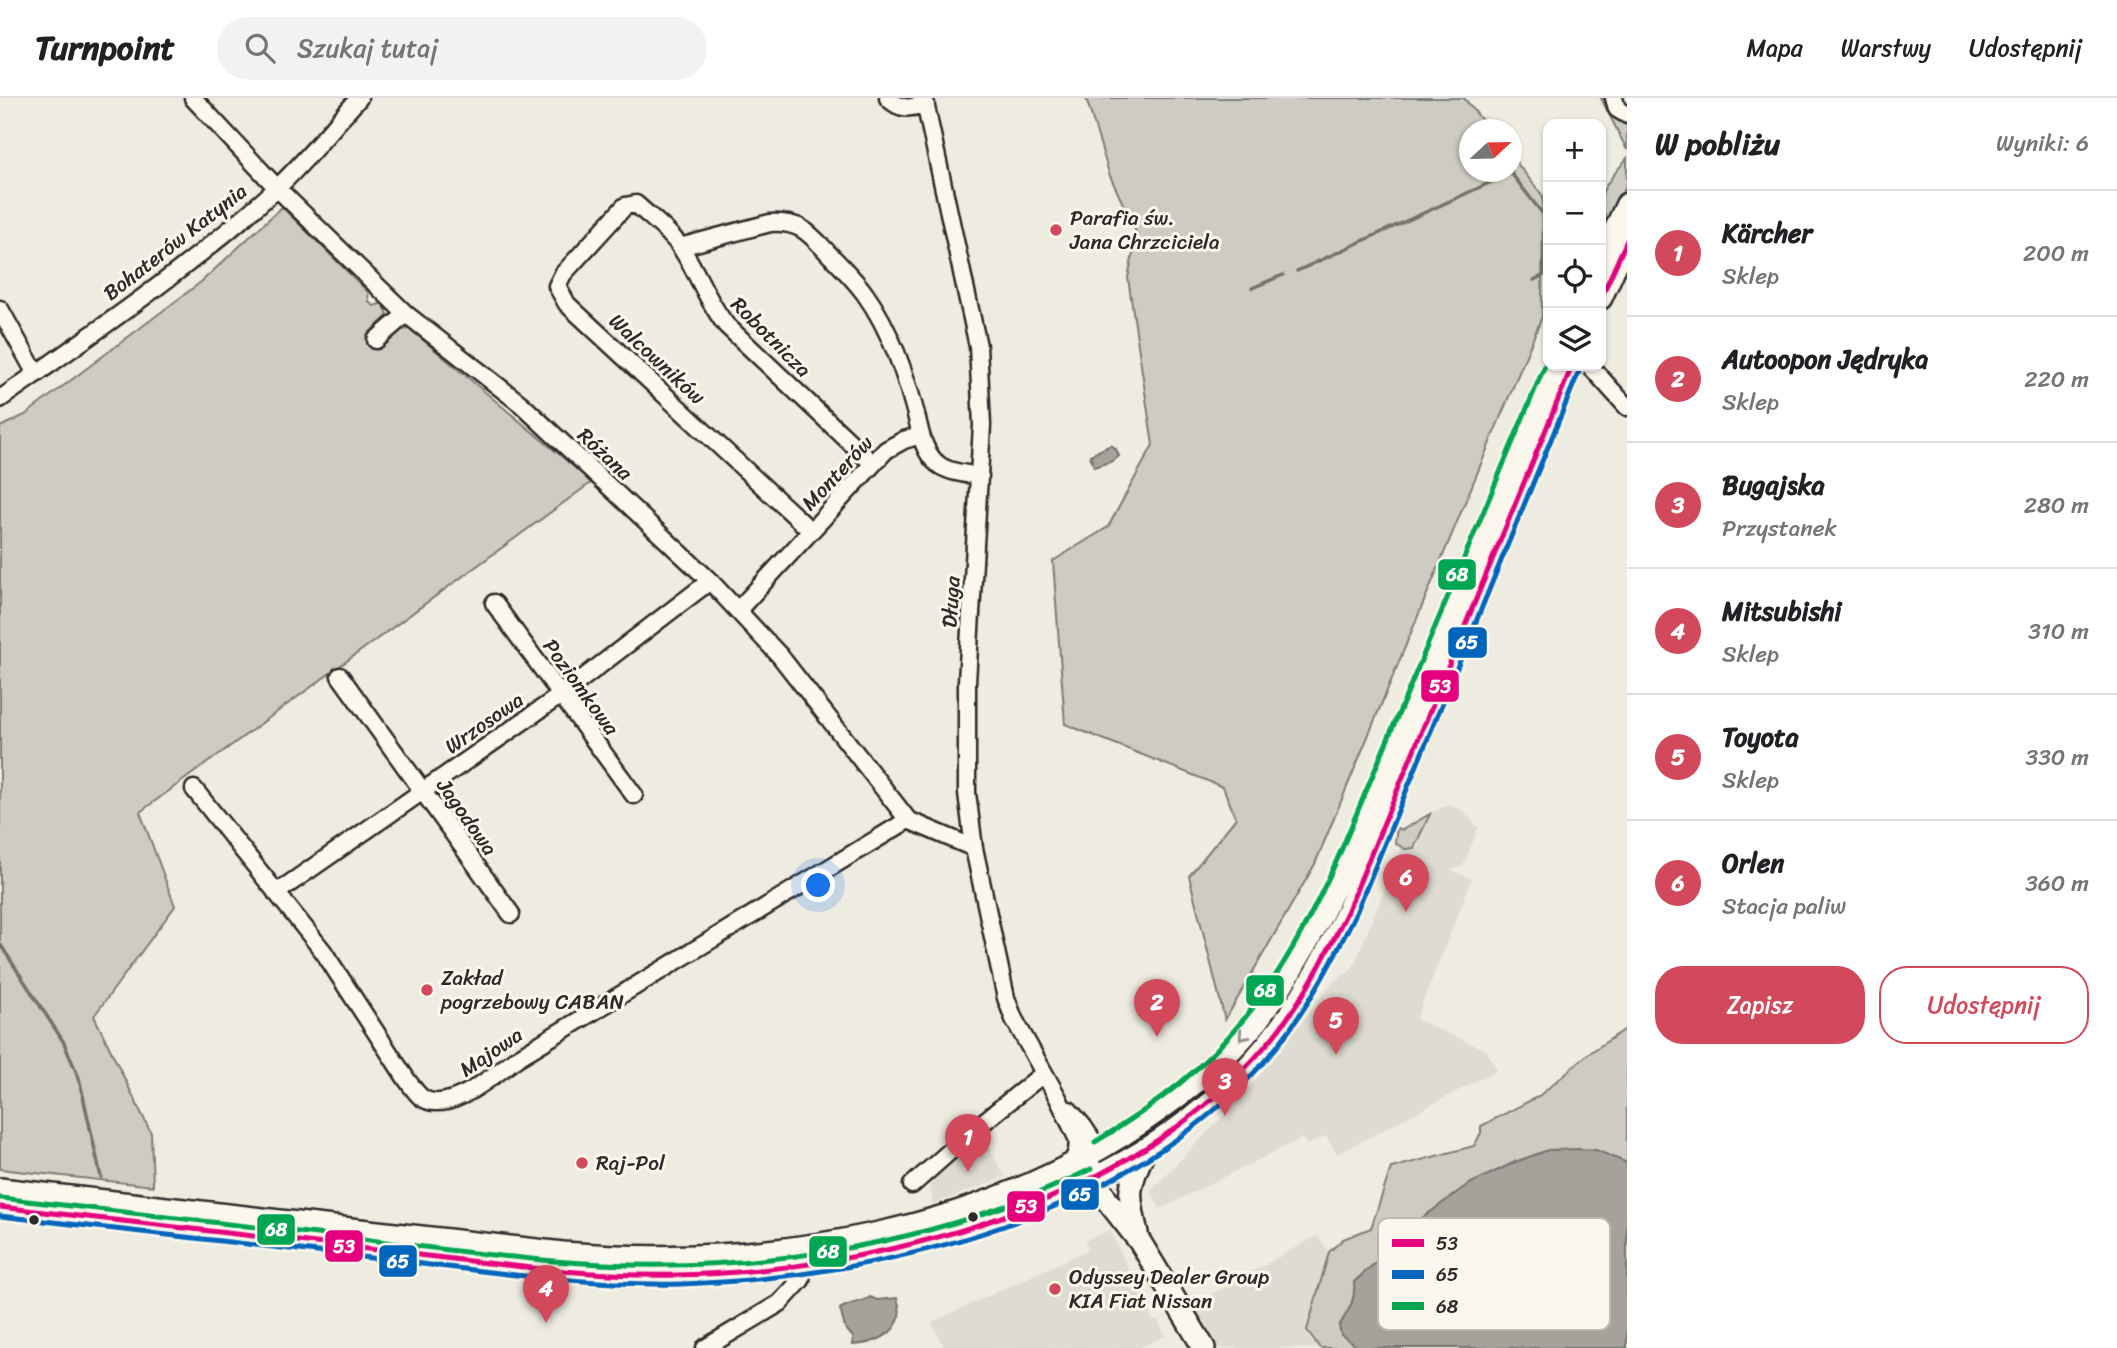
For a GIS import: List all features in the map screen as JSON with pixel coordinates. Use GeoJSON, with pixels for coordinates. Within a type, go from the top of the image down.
{"type":"FeatureCollection","features":[{"type":"Feature","properties":{"kind":"main road"},"geometry":{"type":"LineString","coordinates":[[1606,249],[1627,204]]}},
{"type":"Feature","properties":{"kind":"main road"},"geometry":{"type":"LineString","coordinates":[[1606,287],[1627,240]]}},
{"type":"Feature","properties":{"kind":"main road"},"geometry":{"type":"LineString","coordinates":[[0,1189],[563,1253],[700,1256],[813,1245],[900,1227],[985,1201],[1085,1157],[1140,1124],[1194,1085],[1250,1029],[1286,981],[1331,896],[1552,371]]}},
{"type":"Feature","properties":{"kind":"main road"},"geometry":{"type":"LineString","coordinates":[[0,1207],[552,1270],[617,1274],[700,1274],[803,1265],[875,1252],[936,1237],[1021,1208],[1102,1173],[1145,1149],[1213,1099],[1265,1047],[1298,1002],[1329,949],[1375,846],[1570,371]]}},
{"type":"Feature","properties":{"kind":"main road"},"geometry":{"type":"LineString","coordinates":[[1140,1242],[1129,1194],[1145,1149]]}},
{"type":"Feature","properties":{"kind":"main road"},"geometry":{"type":"LineString","coordinates":[[1085,1157],[1102,1173],[1203,1348]]}},
{"type":"Feature","properties":{"kind":"street","name":"Różana"},"geometry":{"type":"LineString","coordinates":[[193,98],[277,188],[406,314],[521,404],[710,581],[780,656],[908,820],[974,849]]}},
{"type":"Feature","properties":{"kind":"street","name":"Bohaterów Katynia"},"geometry":{"type":"LineString","coordinates":[[0,399],[151,291],[277,188],[359,98]]}},
{"type":"Feature","properties":{"kind":"street"},"geometry":{"type":"LineString","coordinates":[[888,98],[900,107],[907,108],[925,101]]}},
{"type":"Feature","properties":{"kind":"street"},"geometry":{"type":"LineString","coordinates":[[1614,98],[1617,109],[1627,115]]}},
{"type":"Feature","properties":{"kind":"street","name":"Długa"},"geometry":{"type":"LineString","coordinates":[[925,101],[978,346],[982,415],[966,735],[967,793],[974,849],[1006,998],[1014,1019],[1058,1098],[1077,1140],[1077,1152],[1085,1157]]}},
{"type":"Feature","properties":{"kind":"street","name":"Robotnicza"},"geometry":{"type":"LineString","coordinates":[[625,206],[636,204],[680,247],[726,325],[873,464]]}},
{"type":"Feature","properties":{"kind":"street","name":"Walcowników"},"geometry":{"type":"LineString","coordinates":[[625,206],[563,274],[557,286],[566,304],[811,531]]}},
{"type":"Feature","properties":{"kind":"street"},"geometry":{"type":"LineString","coordinates":[[680,247],[770,223],[785,222],[804,229],[851,276],[879,317],[902,372],[931,459],[939,466],[954,472],[980,476]]}},
{"type":"Feature","properties":{"kind":"street"},"geometry":{"type":"LineString","coordinates":[[0,309],[36,374]]}},
{"type":"Feature","properties":{"kind":"street"},"geometry":{"type":"LineString","coordinates":[[376,340],[406,314]]}},
{"type":"Feature","properties":{"kind":"street"},"geometry":{"type":"LineString","coordinates":[[1595,371],[1627,407]]}},
{"type":"Feature","properties":{"kind":"street","name":"Monterów"},"geometry":{"type":"LineString","coordinates":[[738,610],[873,464],[895,444],[921,435]]}},
{"type":"Feature","properties":{"kind":"street","name":"Wrzosowa"},"geometry":{"type":"LineString","coordinates":[[276,893],[561,695],[710,581]]}},
{"type":"Feature","properties":{"kind":"street","name":"Poziomkowa"},"geometry":{"type":"LineString","coordinates":[[494,603],[634,796]]}},
{"type":"Feature","properties":{"kind":"street","name":"Jagodowa"},"geometry":{"type":"LineString","coordinates":[[340,677],[511,914]]}},
{"type":"Feature","properties":{"kind":"street","name":"Majowa"},"geometry":{"type":"LineString","coordinates":[[194,789],[323,951],[407,1080],[421,1097],[434,1103],[463,1097],[517,1058],[908,820]]}},
{"type":"Feature","properties":{"kind":"street"},"geometry":{"type":"LineString","coordinates":[[912,1185],[1044,1073]]}},
{"type":"Feature","properties":{"kind":"street","name":"Długa"},"geometry":{"type":"LineString","coordinates":[[1058,1098],[1083,1126],[1085,1157]]}},
{"type":"Feature","properties":{"kind":"street"},"geometry":{"type":"LineString","coordinates":[[705,1348],[780,1303],[797,1287],[802,1277],[803,1265]]}},
{"type":"Feature","properties":{"kind":"shaded area"},"geometry":{"type":"Polygon","coordinates":[[[1086,98],[1464,98],[1481,119],[1459,119],[1459,182],[1522,182],[1522,170],[1543,196],[1542,317],[1315,864],[1225,1020],[1189,876],[1236,818],[1223,787],[1065,724],[1053,561],[1108,527],[1153,445],[1128,278],[1137,234],[1110,176],[1086,98]]]}},
{"type":"Feature","properties":{"kind":"shaded area"},"geometry":{"type":"Polygon","coordinates":[[[1601,98],[1608,98],[1627,121],[1627,150],[1601,98]]]}},
{"type":"Feature","properties":{"kind":"shaded area"},"geometry":{"type":"Polygon","coordinates":[[[1627,158],[1627,183],[1610,223],[1606,216],[1606,186],[1627,158]]]}},
{"type":"Feature","properties":{"kind":"shaded area"},"geometry":{"type":"Polygon","coordinates":[[[282,207],[368,292],[369,302],[374,306],[383,303],[388,315],[366,336],[369,345],[376,349],[400,330],[410,329],[592,482],[140,812],[175,906],[94,1016],[151,1133],[153,1186],[0,1169],[0,427],[25,415],[201,282],[282,207]]]}},
{"type":"Feature","properties":{"kind":"shaded area"},"geometry":{"type":"Polygon","coordinates":[[[1111,445],[1119,456],[1113,461],[1094,467],[1090,455],[1111,445]]]}},
{"type":"Feature","properties":{"kind":"shaded area"},"geometry":{"type":"Polygon","coordinates":[[[1449,804],[1464,811],[1478,828],[1463,866],[1451,870],[1472,879],[1416,1019],[1487,1051],[1497,1070],[1337,1154],[1326,1136],[1307,1145],[1302,1138],[1160,1209],[1151,1190],[1243,1096],[1332,983],[1352,970],[1402,847],[1405,849],[1417,845],[1430,814],[1449,804]]]}},
{"type":"Feature","properties":{"kind":"shaded area"},"geometry":{"type":"Polygon","coordinates":[[[1430,814],[1414,848],[1405,849],[1395,843],[1397,828],[1402,830],[1430,814]]]}},
{"type":"Feature","properties":{"kind":"shaded area"},"geometry":{"type":"Polygon","coordinates":[[[1627,1028],[1627,1348],[1320,1348],[1307,1330],[1329,1252],[1343,1239],[1371,1228],[1391,1168],[1474,1146],[1481,1133],[1481,1126],[1539,1096],[1588,1054],[1627,1028]]]}},
{"type":"Feature","properties":{"kind":"shaded area"},"geometry":{"type":"Polygon","coordinates":[[[980,1131],[1005,1177],[933,1204],[928,1176],[980,1131]]]}},
{"type":"Feature","properties":{"kind":"shaded area"},"geometry":{"type":"Polygon","coordinates":[[[1548,1150],[1596,1150],[1627,1163],[1627,1348],[1359,1348],[1341,1335],[1339,1326],[1353,1300],[1354,1282],[1378,1258],[1378,1330],[1610,1330],[1610,1218],[1422,1218],[1467,1185],[1548,1150]]]}},
{"type":"Feature","properties":{"kind":"shaded area"},"geometry":{"type":"Polygon","coordinates":[[[1110,1230],[1153,1321],[1158,1320],[1165,1336],[1139,1348],[944,1348],[932,1322],[1088,1250],[1085,1241],[1110,1230]]]}},
{"type":"Feature","properties":{"kind":"shaded area"},"geometry":{"type":"Polygon","coordinates":[[[1317,1236],[1329,1252],[1307,1330],[1320,1348],[1215,1348],[1190,1306],[1317,1236]]]}},
{"type":"Feature","properties":{"kind":"shaded area"},"geometry":{"type":"Polygon","coordinates":[[[870,1297],[877,1300],[897,1298],[899,1318],[890,1332],[882,1337],[853,1345],[853,1337],[845,1328],[840,1309],[870,1297]]]}},
{"type":"Feature","properties":{"kind":"waterway"},"geometry":{"type":"LineString","coordinates":[[1297,271],[1511,173],[1546,218],[1544,275],[1534,280]]}},
{"type":"Feature","properties":{"kind":"waterway"},"geometry":{"type":"LineString","coordinates":[[1252,288],[1283,275]]}},
{"type":"Feature","properties":{"kind":"waterway"},"geometry":{"type":"LineString","coordinates":[[0,944],[63,1041],[79,1078],[101,1177]]}},
{"type":"Feature","properties":{"kind":"transit line","name":"53"},"geometry":{"type":"LineString","coordinates":[[1606,287],[1627,240]]}},
{"type":"Feature","properties":{"kind":"transit line","name":"68"},"geometry":{"type":"LineString","coordinates":[[1095,1142],[1140,1113],[1214,1053],[1270,984],[1294,945],[1340,853],[1543,370]]}},
{"type":"Feature","properties":{"kind":"transit line","name":"53"},"geometry":{"type":"LineString","coordinates":[[0,1207],[535,1268],[606,1274],[677,1275],[755,1271],[836,1260],[917,1243],[998,1218],[1075,1187],[1146,1147],[1211,1100],[1267,1044],[1302,997],[1348,910],[1570,371]]}},
{"type":"Feature","properties":{"kind":"transit line","name":"65"},"geometry":{"type":"LineString","coordinates":[[0,1216],[539,1277],[611,1283],[682,1284],[761,1279],[842,1268],[924,1250],[1005,1226],[1082,1194],[1154,1154],[1219,1106],[1275,1049],[1309,1000],[1356,913],[1579,371]]}},
{"type":"Feature","properties":{"kind":"transit line","name":"68"},"geometry":{"type":"LineString","coordinates":[[1,1198],[530,1259],[622,1265],[691,1264],[760,1260],[897,1238],[963,1220],[1028,1197],[1091,1169]]}},
{"type":"Feature","properties":{"kind":"place","name":"Parafia św. Jana Chrzciciela"},"geometry":{"type":"Point","coordinates":[1056,230]}},
{"type":"Feature","properties":{"kind":"place","name":"Orlen"},"geometry":{"type":"Point","coordinates":[1406,912]}},
{"type":"Feature","properties":{"kind":"place","name":"Zakład pogrzebowy CABAN"},"geometry":{"type":"Point","coordinates":[427,990]}},
{"type":"Feature","properties":{"kind":"place","name":"Autoopon Jędryka"},"geometry":{"type":"Point","coordinates":[1157,1037]}},
{"type":"Feature","properties":{"kind":"place","name":"Toyota"},"geometry":{"type":"Point","coordinates":[1336,1055]}},
{"type":"Feature","properties":{"kind":"place","name":"Bugajska"},"geometry":{"type":"Point","coordinates":[1225,1116]}},
{"type":"Feature","properties":{"kind":"place","name":"Raj-Pol"},"geometry":{"type":"Point","coordinates":[582,1163]}},
{"type":"Feature","properties":{"kind":"place","name":"Kärcher"},"geometry":{"type":"Point","coordinates":[968,1172]}},
{"type":"Feature","properties":{"kind":"place","name":"Odyssey Dealer Group KIA Fiat Nissan"},"geometry":{"type":"Point","coordinates":[1055,1289]}},
{"type":"Feature","properties":{"kind":"place","name":"Mitsubishi"},"geometry":{"type":"Point","coordinates":[546,1323]}}]}
